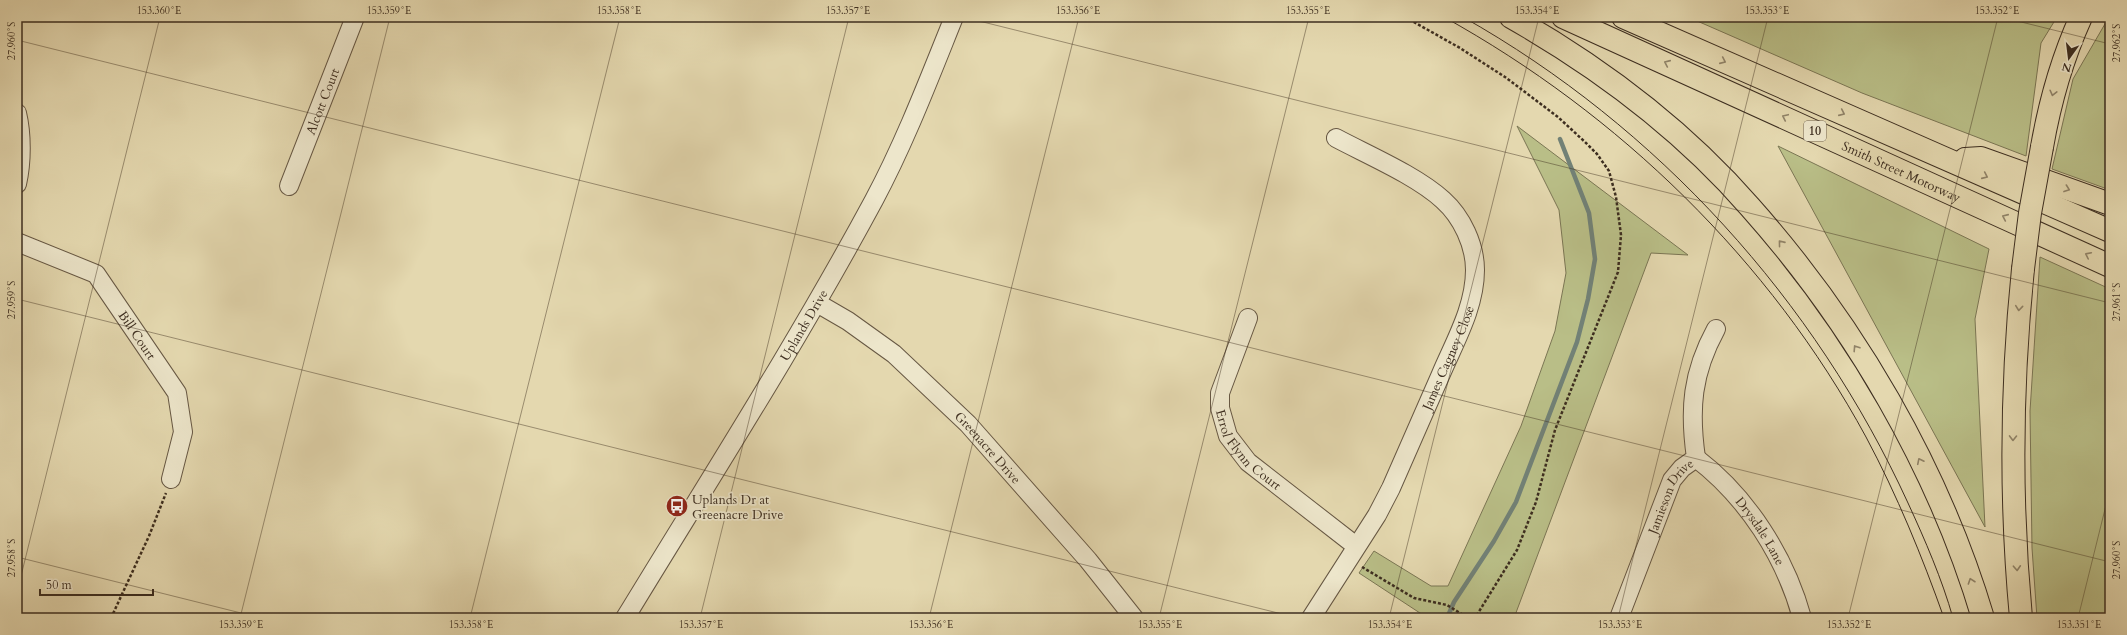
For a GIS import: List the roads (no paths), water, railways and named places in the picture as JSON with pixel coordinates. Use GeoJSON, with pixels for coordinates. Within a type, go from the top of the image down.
{"type":"FeatureCollection","features":[{"type":"Feature","properties":{"kind":"highway"},"geometry":{"type":"LineString","coordinates":[[1511,17],[1562,47],[1608,78],[1658,118],[1703,158],[1749,205],[1783,245],[1824,299],[1859,351],[1896,415],[1936,494],[1968,574],[1983,618]]}},
{"type":"Feature","properties":{"kind":"highway","name":"Smith Street Motorway"},"geometry":{"type":"LineString","coordinates":[[1563,17],[2110,266]]}},
{"type":"Feature","properties":{"kind":"highway","name":"10"},"geometry":{"type":"LineString","coordinates":[[1624,17],[2110,231]]}},
{"type":"Feature","properties":{"kind":"highway"},"geometry":{"type":"LineString","coordinates":[[2021,618],[2017,572],[2013,447],[2014,390],[2024,269],[2030,213],[2053,90],[2066,52],[2081,17]]}},
{"type":"Feature","properties":{"kind":"highway"},"geometry":{"type":"LineString","coordinates":[[1950,160],[1981,158],[2110,204]]}},
{"type":"Feature","properties":{"kind":"street","name":"Alcott Court"},"geometry":{"type":"LineString","coordinates":[[289,186],[355,17]]}},
{"type":"Feature","properties":{"kind":"street","name":"Uplands Drive"},"geometry":{"type":"LineString","coordinates":[[625,618],[817,303],[874,200],[898,151],[954,17]]}},
{"type":"Feature","properties":{"kind":"street"},"geometry":{"type":"LineString","coordinates":[[17,113],[20,125],[19,174],[17,184]]}},
{"type":"Feature","properties":{"kind":"street","name":"James Cagney Close"},"geometry":{"type":"LineString","coordinates":[[1311,618],[1377,515],[1391,488],[1462,326],[1470,304],[1475,269],[1472,252],[1466,233],[1458,216],[1444,200],[1428,188],[1336,138]]}},
{"type":"Feature","properties":{"kind":"street","name":"Bill Court"},"geometry":{"type":"LineString","coordinates":[[17,242],[96,274],[177,393],[183,432],[171,480]]}},
{"type":"Feature","properties":{"kind":"street","name":"Greenacre Drive"},"geometry":{"type":"LineString","coordinates":[[817,303],[848,321],[894,354],[958,415],[1088,560],[1134,618]]}},
{"type":"Feature","properties":{"kind":"street","name":"Errol Flynn Court"},"geometry":{"type":"LineString","coordinates":[[1248,318],[1220,393],[1220,408],[1228,436],[1248,462],[1352,552]]}},
{"type":"Feature","properties":{"kind":"street","name":"Jamieson Drive"},"geometry":{"type":"LineString","coordinates":[[1619,618],[1672,480],[1682,468],[1696,458],[1692,424],[1694,386],[1703,356],[1716,329]]}},
{"type":"Feature","properties":{"kind":"street","name":"Drysdale Lane"},"geometry":{"type":"LineString","coordinates":[[1696,458],[1714,472],[1728,486],[1763,531],[1781,562],[1802,618]]}},
{"type":"Feature","properties":{"kind":"waterway"},"geometry":{"type":"LineString","coordinates":[[1447,618],[1454,602],[1494,541],[1516,502],[1577,342],[1588,299],[1595,259],[1589,213],[1560,139]]}},
{"type":"Feature","properties":{"kind":"tram line"},"geometry":{"type":"LineString","coordinates":[[1444,17],[1508,56],[1570,99],[1629,146],[1685,197],[1736,252],[1784,310],[1827,372],[1866,437],[1908,526],[1944,618]]}},
{"type":"Feature","properties":{"kind":"tram line"},"geometry":{"type":"LineString","coordinates":[[1463,17],[1534,61],[1602,111],[1665,166],[1724,225],[1778,289],[1827,357],[1870,428],[1921,531],[1949,603],[1953,618]]}},
{"type":"Feature","properties":{"kind":"place","name":"Uplands Dr at Greenacre Drive"},"geometry":{"type":"Point","coordinates":[677,506]}}]}
